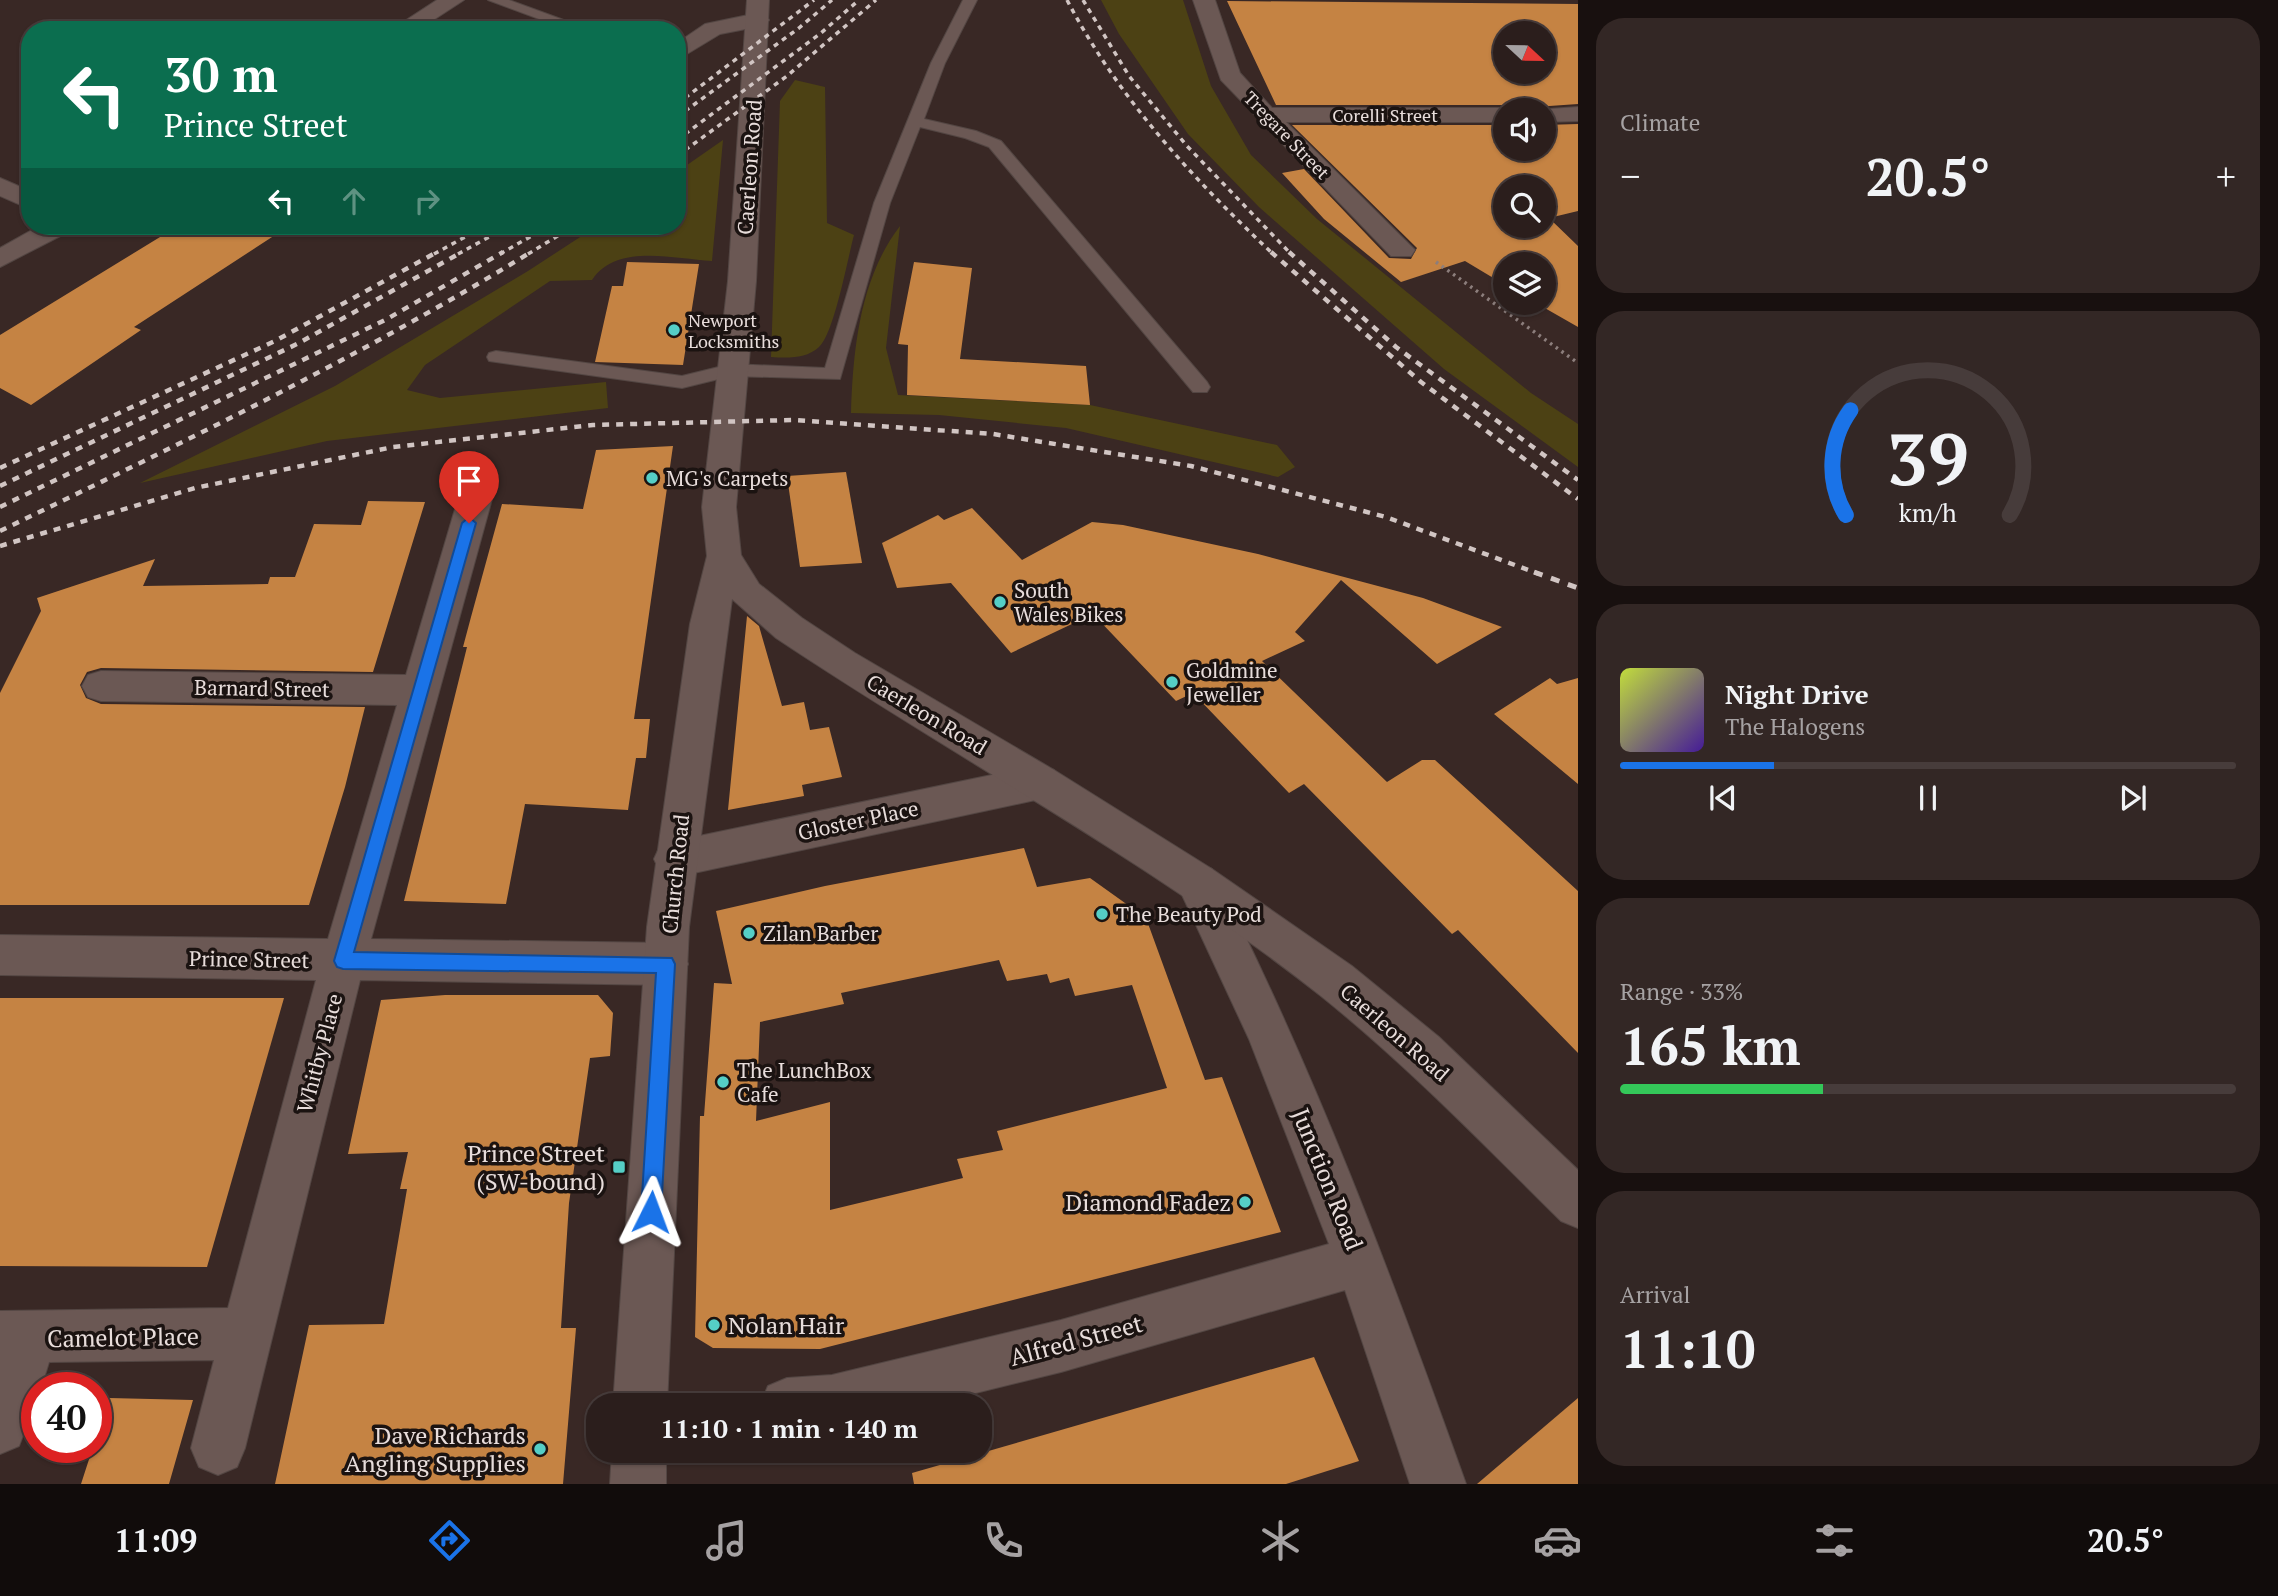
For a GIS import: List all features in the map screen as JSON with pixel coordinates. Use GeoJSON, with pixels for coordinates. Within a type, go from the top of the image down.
{"type":"FeatureCollection","features":[{"type":"Feature","properties":{"kind":"street"},"geometry":{"type":"LineString","coordinates":[[417,21],[453,0]]}},
{"type":"Feature","properties":{"kind":"street","name":"Tregare Street"},"geometry":{"type":"LineString","coordinates":[[1204,0],[1229,75],[1265,115],[1401,250]]}},
{"type":"Feature","properties":{"kind":"street"},"geometry":{"type":"LineString","coordinates":[[686,47],[713,29],[758,10]]}},
{"type":"Feature","properties":{"kind":"street","name":"Caerleon Road"},"geometry":{"type":"LineString","coordinates":[[758,10],[742,281],[719,507],[724,555],[747,594],[789,628],[1197,882],[1336,981],[1414,1046],[1578,1204]]}},
{"type":"Feature","properties":{"kind":"street"},"geometry":{"type":"LineString","coordinates":[[1556,114],[1578,114]]}},
{"type":"Feature","properties":{"kind":"street","name":"Corelli Street"},"geometry":{"type":"LineString","coordinates":[[1265,115],[1493,115]]}},
{"type":"Feature","properties":{"kind":"street"},"geometry":{"type":"LineString","coordinates":[[0,186],[21,196]]}},
{"type":"Feature","properties":{"kind":"street"},"geometry":{"type":"LineString","coordinates":[[0,259],[42,235]]}},
{"type":"Feature","properties":{"kind":"street","name":"Whitby Place"},"geometry":{"type":"LineString","coordinates":[[218,1448],[245,1334],[343,961],[475,499]]}},
{"type":"Feature","properties":{"kind":"street","name":"Church Road"},"geometry":{"type":"LineString","coordinates":[[641,1393],[666,964],[675,859],[708,624],[724,555]]}},
{"type":"Feature","properties":{"kind":"street","name":"Barnard Street"},"geometry":{"type":"LineString","coordinates":[[101,686],[422,690]]}},
{"type":"Feature","properties":{"kind":"street","name":"Gloster Place"},"geometry":{"type":"LineString","coordinates":[[675,859],[1040,782]]}},
{"type":"Feature","properties":{"kind":"street","name":"Junction Road"},"geometry":{"type":"LineString","coordinates":[[1197,882],[1250,987],[1361,1260],[1438,1484]]}},
{"type":"Feature","properties":{"kind":"street","name":"Prince Street"},"geometry":{"type":"LineString","coordinates":[[0,955],[666,964]]}},
{"type":"Feature","properties":{"kind":"street","name":"Alfred Street"},"geometry":{"type":"LineString","coordinates":[[869,1393],[1061,1346],[1361,1260]]}},
{"type":"Feature","properties":{"kind":"street","name":"Camelot Place"},"geometry":{"type":"LineString","coordinates":[[16,1338],[245,1334]]}},
{"type":"Feature","properties":{"kind":"street"},"geometry":{"type":"LineString","coordinates":[[0,1427],[16,1338]]}},
{"type":"Feature","properties":{"kind":"street"},"geometry":{"type":"LineString","coordinates":[[638,1484],[639,1463]]}},
{"type":"Feature","properties":{"kind":"lane"},"geometry":{"type":"LineString","coordinates":[[495,0],[558,21]]}},
{"type":"Feature","properties":{"kind":"lane"},"geometry":{"type":"LineString","coordinates":[[496,357],[682,382],[731,370],[833,375],[870,237],[938,63],[970,0]]}},
{"type":"Feature","properties":{"kind":"lane"},"geometry":{"type":"LineString","coordinates":[[914,121],[970,134],[995,144],[1200,387]]}},
{"type":"Feature","properties":{"kind":"path"},"geometry":{"type":"LineString","coordinates":[[1401,250],[1430,257],[1578,363]]}},
{"type":"Feature","properties":{"kind":"shaded area"},"geometry":{"type":"Polygon","coordinates":[[[1101,0],[1183,0],[1211,86],[1251,155],[1317,219],[1531,393],[1578,424],[1578,467],[1444,369],[1259,207],[1188,134],[1119,34],[1101,0]]]}},
{"type":"Feature","properties":{"kind":"shaded area"},"geometry":{"type":"Polygon","coordinates":[[[795,80],[825,87],[827,223],[854,235],[835,312],[825,339],[814,351],[803,356],[771,357],[780,101],[795,80]]]}},
{"type":"Feature","properties":{"kind":"shaded area"},"geometry":{"type":"Polygon","coordinates":[[[723,140],[712,261],[663,256],[631,257],[603,268],[592,280],[550,281],[425,365],[407,390],[440,398],[606,382],[608,408],[327,441],[140,483],[335,386],[583,235],[686,235],[686,166],[723,140]]]}},
{"type":"Feature","properties":{"kind":"shaded area"},"geometry":{"type":"Polygon","coordinates":[[[900,226],[886,348],[898,395],[1090,405],[1277,445],[1295,467],[1278,477],[1066,428],[939,415],[851,413],[857,339],[867,291],[886,246],[900,226]]]}},
{"type":"Feature","properties":{"kind":"building"},"geometry":{"type":"Polygon","coordinates":[[[1227,1],[1578,4],[1578,104],[1556,106],[1556,98],[1493,98],[1493,105],[1276,105],[1227,1]]]}},
{"type":"Feature","properties":{"kind":"building"},"geometry":{"type":"Polygon","coordinates":[[[1578,124],[1578,211],[1556,216],[1556,175],[1493,175],[1493,238],[1556,238],[1556,225],[1578,246],[1578,327],[1556,314],[1556,252],[1493,252],[1493,278],[1465,261],[1401,282],[1324,219],[1282,173],[1304,169],[1389,258],[1411,259],[1417,248],[1292,125],[1493,125],[1493,161],[1556,161],[1556,125],[1578,124]]]}},
{"type":"Feature","properties":{"kind":"building"},"geometry":{"type":"Polygon","coordinates":[[[163,235],[275,235],[134,327],[141,330],[31,405],[0,388],[0,335],[163,235]]]}},
{"type":"Feature","properties":{"kind":"building"},"geometry":{"type":"Polygon","coordinates":[[[627,262],[699,264],[683,365],[595,362],[612,286],[623,286],[627,262]]]}},
{"type":"Feature","properties":{"kind":"building"},"geometry":{"type":"Polygon","coordinates":[[[914,262],[972,268],[960,359],[1086,366],[1090,405],[907,395],[908,345],[898,344],[914,262]]]}},
{"type":"Feature","properties":{"kind":"building"},"geometry":{"type":"Polygon","coordinates":[[[673,446],[634,719],[650,719],[646,758],[636,758],[628,810],[525,804],[506,904],[404,901],[467,647],[463,647],[502,504],[583,509],[596,450],[673,446]]]}},
{"type":"Feature","properties":{"kind":"building"},"geometry":{"type":"Polygon","coordinates":[[[846,472],[862,563],[800,567],[787,476],[846,472]]]}},
{"type":"Feature","properties":{"kind":"building"},"geometry":{"type":"Polygon","coordinates":[[[368,501],[425,502],[373,672],[101,668],[87,672],[80,685],[86,698],[101,704],[365,707],[345,787],[309,905],[0,905],[0,693],[41,611],[37,598],[155,559],[143,586],[268,584],[270,577],[295,577],[314,524],[361,525],[368,501]]]}},
{"type":"Feature","properties":{"kind":"building"},"geometry":{"type":"Polygon","coordinates":[[[972,508],[1022,560],[1092,522],[1123,525],[1258,554],[1423,598],[1502,627],[1437,664],[1341,580],[1295,632],[1305,641],[1262,661],[1387,782],[1422,760],[1435,760],[1578,891],[1578,1053],[1458,930],[1452,934],[1304,784],[1289,793],[1193,693],[1176,701],[1093,614],[1011,653],[951,583],[897,588],[882,543],[938,515],[944,520],[972,508]]]}},
{"type":"Feature","properties":{"kind":"building"},"geometry":{"type":"Polygon","coordinates":[[[747,616],[759,626],[782,706],[804,702],[810,730],[829,727],[842,777],[802,785],[804,796],[728,810],[747,616]]]}},
{"type":"Feature","properties":{"kind":"building"},"geometry":{"type":"Polygon","coordinates":[[[1550,678],[1557,684],[1578,678],[1578,784],[1494,714],[1550,678]]]}},
{"type":"Feature","properties":{"kind":"building"},"geometry":{"type":"Polygon","coordinates":[[[1024,848],[1037,887],[1090,878],[1146,918],[1205,1080],[1222,1077],[1281,1232],[820,1349],[713,1348],[695,1337],[700,1116],[704,1116],[714,983],[732,984],[716,911],[825,886],[1024,848]],[[999,960],[841,993],[844,1004],[760,1022],[756,1121],[830,1102],[830,1210],[963,1178],[957,1159],[1003,1150],[997,1131],[1167,1088],[1132,985],[1075,996],[1069,978],[1050,983],[1047,974],[1007,981],[999,960]]]}},
{"type":"Feature","properties":{"kind":"building"},"geometry":{"type":"Polygon","coordinates":[[[445,995],[598,995],[613,1013],[610,1056],[590,1058],[569,1203],[561,1328],[576,1328],[563,1484],[275,1484],[309,1325],[384,1324],[407,1189],[400,1189],[408,1152],[348,1154],[381,1000],[445,995]]]}},
{"type":"Feature","properties":{"kind":"building"},"geometry":{"type":"Polygon","coordinates":[[[0,998],[284,998],[207,1267],[0,1266],[0,998]]]}},
{"type":"Feature","properties":{"kind":"building"},"geometry":{"type":"Polygon","coordinates":[[[1314,1357],[1359,1461],[1286,1484],[914,1484],[912,1473],[947,1463],[992,1463],[992,1450],[1314,1357]]]}},
{"type":"Feature","properties":{"kind":"building"},"geometry":{"type":"Polygon","coordinates":[[[112,1398],[193,1400],[169,1484],[81,1484],[88,1463],[112,1463],[112,1398]]]}},
{"type":"Feature","properties":{"kind":"building"},"geometry":{"type":"Polygon","coordinates":[[[1578,1398],[1578,1484],[1477,1484],[1578,1398]]]}},
{"type":"Feature","properties":{"kind":"railway"},"geometry":{"type":"LineString","coordinates":[[686,97],[814,0]]}},
{"type":"Feature","properties":{"kind":"railway"},"geometry":{"type":"LineString","coordinates":[[686,110],[799,28],[832,0]]}},
{"type":"Feature","properties":{"kind":"railway"},"geometry":{"type":"LineString","coordinates":[[686,133],[821,33],[859,0]]}},
{"type":"Feature","properties":{"kind":"railway"},"geometry":{"type":"LineString","coordinates":[[686,149],[787,76],[876,0]]}},
{"type":"Feature","properties":{"kind":"railway"},"geometry":{"type":"LineString","coordinates":[[1067,0],[1110,71],[1159,136],[1214,196],[1273,254]]}},
{"type":"Feature","properties":{"kind":"railway"},"geometry":{"type":"LineString","coordinates":[[1083,0],[1129,76],[1187,146],[1290,252]]}},
{"type":"Feature","properties":{"kind":"railway"},"geometry":{"type":"LineString","coordinates":[[434,254],[469,235]]}},
{"type":"Feature","properties":{"kind":"railway"},"geometry":{"type":"LineString","coordinates":[[458,254],[493,235]]}},
{"type":"Feature","properties":{"kind":"railway"},"geometry":{"type":"LineString","coordinates":[[500,254],[533,235]]}},
{"type":"Feature","properties":{"kind":"railway"},"geometry":{"type":"LineString","coordinates":[[528,254],[559,235]]}},
{"type":"Feature","properties":{"kind":"railway"},"geometry":{"type":"LineString","coordinates":[[0,468],[275,341],[437,252]]}},
{"type":"Feature","properties":{"kind":"railway"},"geometry":{"type":"LineString","coordinates":[[0,486],[297,344],[462,252]]}},
{"type":"Feature","properties":{"kind":"railway"},"geometry":{"type":"LineString","coordinates":[[0,507],[387,319],[503,252]]}},
{"type":"Feature","properties":{"kind":"railway"},"geometry":{"type":"LineString","coordinates":[[0,531],[335,363],[531,252]]}},
{"type":"Feature","properties":{"kind":"railway"},"geometry":{"type":"LineString","coordinates":[[1271,252],[1421,382],[1578,499]]}},
{"type":"Feature","properties":{"kind":"railway"},"geometry":{"type":"LineString","coordinates":[[1290,252],[1396,347],[1578,480]]}},
{"type":"Feature","properties":{"kind":"railway"},"geometry":{"type":"LineString","coordinates":[[0,546],[195,488],[393,447],[593,425],[793,420],[993,434],[1191,466],[1386,517],[1539,574]]}},
{"type":"Feature","properties":{"kind":"railway"},"geometry":{"type":"LineString","coordinates":[[1534,572],[1578,588]]}},
{"type":"Feature","properties":{"kind":"place","name":"Newport Locksmiths"},"geometry":{"type":"Point","coordinates":[674,330]}},
{"type":"Feature","properties":{"kind":"place","name":"MG's Carpets"},"geometry":{"type":"Point","coordinates":[652,478]}},
{"type":"Feature","properties":{"kind":"place","name":"South Wales Bikes"},"geometry":{"type":"Point","coordinates":[1000,602]}},
{"type":"Feature","properties":{"kind":"place","name":"Goldmine Jeweller"},"geometry":{"type":"Point","coordinates":[1172,682]}},
{"type":"Feature","properties":{"kind":"place","name":"The Beauty Pod"},"geometry":{"type":"Point","coordinates":[1102,914]}},
{"type":"Feature","properties":{"kind":"place","name":"Zilan Barber"},"geometry":{"type":"Point","coordinates":[749,933]}},
{"type":"Feature","properties":{"kind":"place","name":"The LunchBox Cafe"},"geometry":{"type":"Point","coordinates":[723,1082]}},
{"type":"Feature","properties":{"kind":"place","name":"Prince Street (SW-bound)"},"geometry":{"type":"Point","coordinates":[619,1167]}},
{"type":"Feature","properties":{"kind":"place","name":"Diamond Fadez"},"geometry":{"type":"Point","coordinates":[1245,1202]}},
{"type":"Feature","properties":{"kind":"place","name":"Nolan Hair"},"geometry":{"type":"Point","coordinates":[714,1325]}},
{"type":"Feature","properties":{"kind":"place","name":"Dave Richards Angling Supplies"},"geometry":{"type":"Point","coordinates":[540,1449]}},
{"type":"Feature","properties":{"kind":"route"},"geometry":{"type":"LineString","coordinates":[[469,523],[343,961],[666,964],[651,1212]]}}]}
